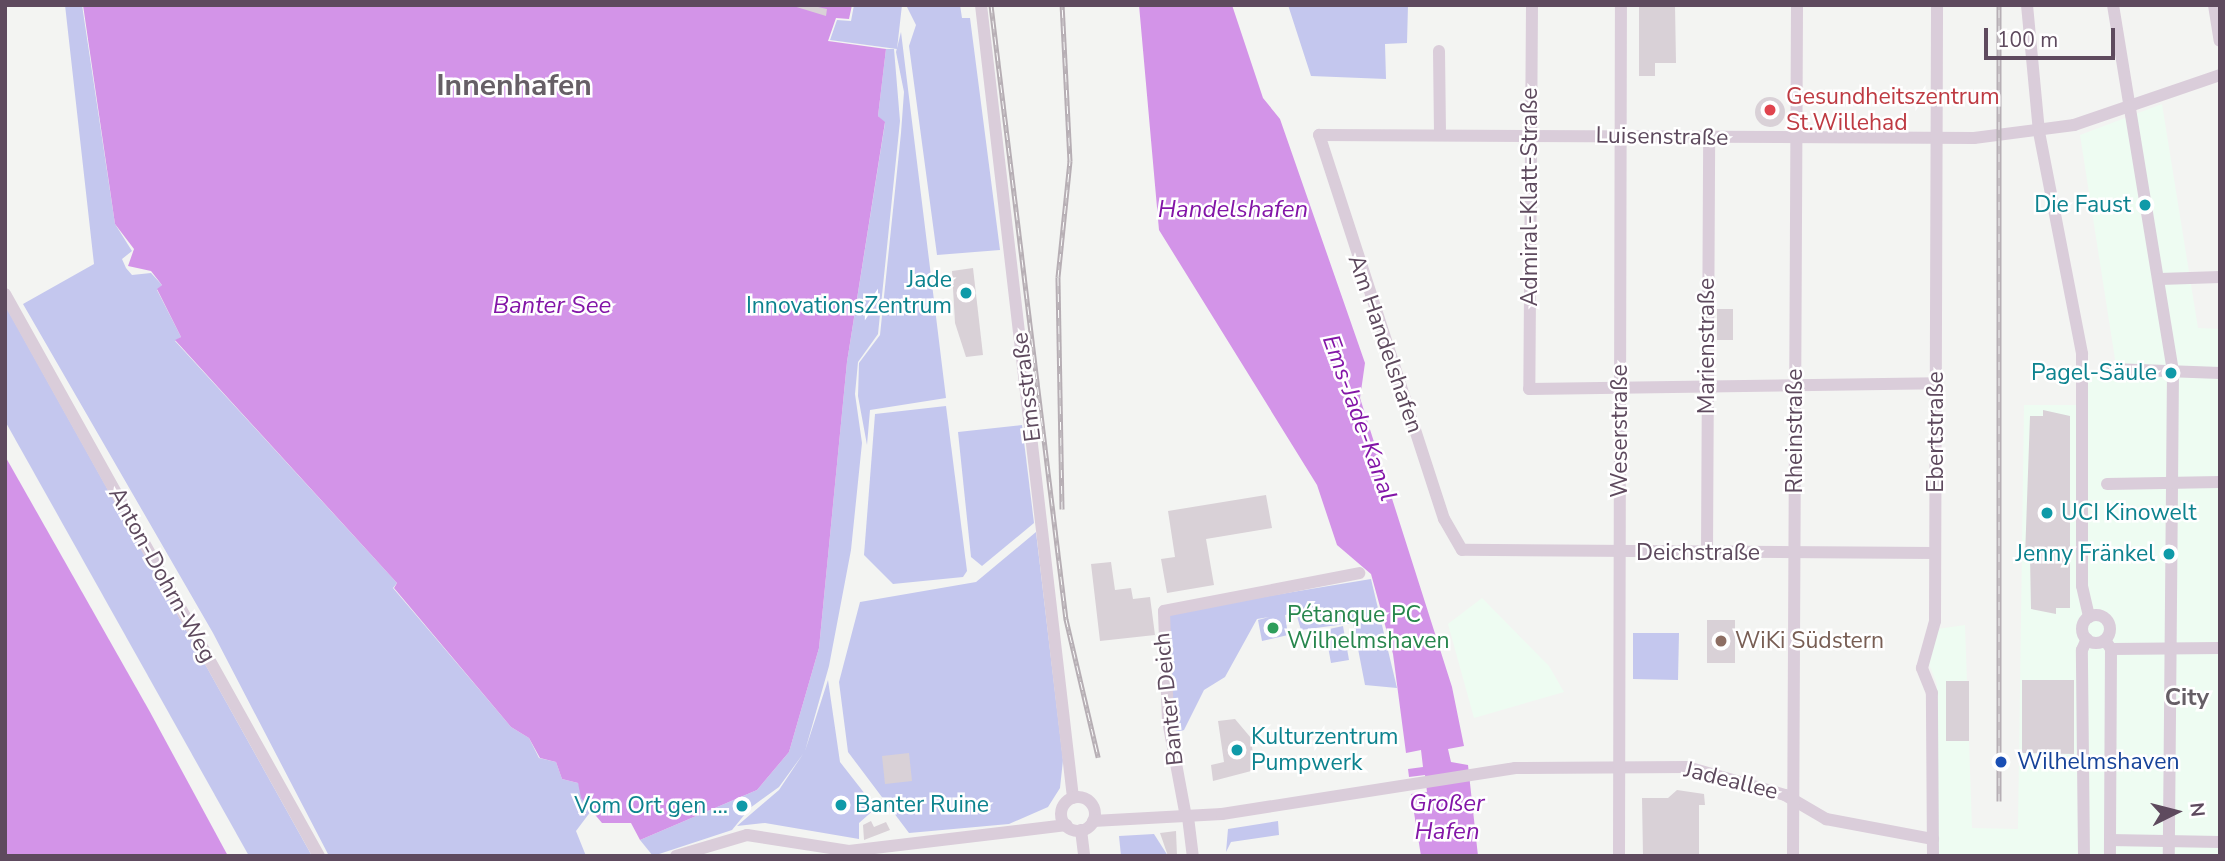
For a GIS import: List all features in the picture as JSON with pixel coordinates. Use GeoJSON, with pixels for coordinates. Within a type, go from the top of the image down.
{"type":"FeatureCollection","features":[{"type":"Feature","properties":{"kind":"street","name":"Emsstraße"},"geometry":{"type":"LineString","coordinates":[[981,5],[1078,798]]}},
{"type":"Feature","properties":{"kind":"street","name":"Admiral-Klatt-Straße"},"geometry":{"type":"LineString","coordinates":[[1532,5],[1529,389],[1619,387]]}},
{"type":"Feature","properties":{"kind":"street","name":"Weserstraße"},"geometry":{"type":"LineString","coordinates":[[1619,856],[1620,5]]}},
{"type":"Feature","properties":{"kind":"street","name":"Rheinstraße"},"geometry":{"type":"LineString","coordinates":[[1793,856],[1797,5]]}},
{"type":"Feature","properties":{"kind":"street","name":"Ebertstraße"},"geometry":{"type":"LineString","coordinates":[[1933,856],[1932,693],[1922,668],[1934,626],[1937,5]]}},
{"type":"Feature","properties":{"kind":"street"},"geometry":{"type":"LineString","coordinates":[[2027,5],[2039,132],[2082,354],[2082,586],[2089,617],[2082,631],[2087,639],[2108,645],[2220,648]]}},
{"type":"Feature","properties":{"kind":"street"},"geometry":{"type":"LineString","coordinates":[[2113,5],[2173,371],[2169,856]]}},
{"type":"Feature","properties":{"kind":"street"},"geometry":{"type":"LineString","coordinates":[[2214,5],[2220,41]]}},
{"type":"Feature","properties":{"kind":"street"},"geometry":{"type":"LineString","coordinates":[[1439,51],[1440,135]]}},
{"type":"Feature","properties":{"kind":"street","name":"Luisenstraße"},"geometry":{"type":"LineString","coordinates":[[1318,135],[1938,139],[2005,136],[2039,132],[2130,109],[2220,75]]}},
{"type":"Feature","properties":{"kind":"street","name":"Am Handelshafen"},"geometry":{"type":"LineString","coordinates":[[1318,135],[1444,519],[1462,550]]}},
{"type":"Feature","properties":{"kind":"street","name":"Marienstraße"},"geometry":{"type":"LineString","coordinates":[[1707,553],[1709,138]]}},
{"type":"Feature","properties":{"kind":"street"},"geometry":{"type":"LineString","coordinates":[[2160,279],[2220,277]]}},
{"type":"Feature","properties":{"kind":"street","name":"Anton-Dohrn-Weg"},"geometry":{"type":"LineString","coordinates":[[5,294],[319,856]]}},
{"type":"Feature","properties":{"kind":"street"},"geometry":{"type":"LineString","coordinates":[[2112,369],[2220,373]]}},
{"type":"Feature","properties":{"kind":"street"},"geometry":{"type":"LineString","coordinates":[[1619,387],[1936,383]]}},
{"type":"Feature","properties":{"kind":"street"},"geometry":{"type":"LineString","coordinates":[[2107,484],[2220,482]]}},
{"type":"Feature","properties":{"kind":"street","name":"Deichstraße"},"geometry":{"type":"LineString","coordinates":[[1462,550],[1620,554],[1935,553]]}},
{"type":"Feature","properties":{"kind":"street","name":"Banter Deich"},"geometry":{"type":"LineString","coordinates":[[1187,817],[1168,721],[1164,611],[1359,573]]}},
{"type":"Feature","properties":{"kind":"street"},"geometry":{"type":"LineString","coordinates":[[2089,617],[2109,622],[2110,856]]}},
{"type":"Feature","properties":{"kind":"street"},"geometry":{"type":"LineString","coordinates":[[2084,856],[2082,650],[2087,639]]}},
{"type":"Feature","properties":{"kind":"street","name":"Jadeallee"},"geometry":{"type":"LineString","coordinates":[[1187,817],[1479,775],[1619,766],[1687,767],[1794,799],[1826,819],[1933,839]]}},
{"type":"Feature","properties":{"kind":"street"},"geometry":{"type":"LineString","coordinates":[[676,856],[761,834],[849,850],[1039,828],[1063,819],[1078,798],[1093,816],[1123,821],[1187,817],[1193,856]]}},
{"type":"Feature","properties":{"kind":"street"},"geometry":{"type":"LineString","coordinates":[[1084,856],[1081,830],[1093,816]]}},
{"type":"Feature","properties":{"kind":"street"},"geometry":{"type":"LineString","coordinates":[[1063,819],[1081,830]]}},
{"type":"Feature","properties":{"kind":"street"},"geometry":{"type":"LineString","coordinates":[[2110,840],[2220,842]]}},
{"type":"Feature","properties":{"kind":"shaded area"},"geometry":{"type":"Polygon","coordinates":[[[65,5],[82,5],[115,224],[132,251],[122,259],[126,268],[132,275],[151,273],[162,285],[157,290],[181,337],[175,341],[397,583],[393,588],[511,727],[529,738],[539,758],[556,762],[562,779],[578,783],[591,811],[576,831],[586,856],[329,856],[213,633],[23,304],[94,264],[65,5]]]}},
{"type":"Feature","properties":{"kind":"shaded area"},"geometry":{"type":"Polygon","coordinates":[[[854,5],[902,5],[897,49],[830,40],[837,20],[851,21],[854,5]]]}},
{"type":"Feature","properties":{"kind":"shaded area"},"geometry":{"type":"Polygon","coordinates":[[[906,5],[960,5],[962,18],[970,18],[1000,250],[937,255],[909,46],[916,25],[906,5]]]}},
{"type":"Feature","properties":{"kind":"shaded area"},"geometry":{"type":"Polygon","coordinates":[[[1288,5],[1408,5],[1407,43],[1385,44],[1386,79],[1311,76],[1288,5]]]}},
{"type":"Feature","properties":{"kind":"shaded area"},"geometry":{"type":"Polygon","coordinates":[[[901,32],[946,398],[870,410],[867,445],[858,396],[859,363],[880,335],[904,92],[896,52],[901,32]]]}},
{"type":"Feature","properties":{"kind":"shaded area"},"geometry":{"type":"Polygon","coordinates":[[[886,49],[894,49],[900,121],[878,334],[858,362],[855,394],[862,443],[851,550],[829,666],[805,751],[828,680],[840,762],[876,808],[859,823],[859,839],[765,823],[737,826],[779,790],[803,754],[779,787],[750,808],[732,830],[653,856],[640,840],[757,790],[789,752],[819,648],[847,362],[885,123],[878,116],[886,49]]]}},
{"type":"Feature","properties":{"kind":"shaded area"},"geometry":{"type":"Polygon","coordinates":[[[2162,104],[2198,328],[2220,329],[2220,856],[1938,856],[1937,684],[1927,659],[1937,629],[1965,625],[1972,828],[2018,829],[2024,405],[2081,405],[2080,376],[2117,372],[2080,135],[2162,104]]]}},
{"type":"Feature","properties":{"kind":"shaded area"},"geometry":{"type":"Polygon","coordinates":[[[5,305],[312,856],[249,856],[5,421],[5,305]]]}},
{"type":"Feature","properties":{"kind":"shaded area"},"geometry":{"type":"Polygon","coordinates":[[[946,406],[967,571],[963,577],[893,584],[864,555],[875,414],[946,406]]]}},
{"type":"Feature","properties":{"kind":"shaded area"},"geometry":{"type":"Polygon","coordinates":[[[1022,425],[1034,523],[982,566],[971,557],[958,432],[1022,425]]]}},
{"type":"Feature","properties":{"kind":"shaded area"},"geometry":{"type":"Polygon","coordinates":[[[1036,532],[1063,760],[1060,788],[1048,807],[1009,824],[909,833],[848,752],[839,682],[860,602],[976,582],[1036,532]]]}},
{"type":"Feature","properties":{"kind":"shaded area"},"geometry":{"type":"Polygon","coordinates":[[[1371,579],[1397,688],[1365,685],[1353,623],[1301,630],[1296,613],[1285,615],[1288,635],[1262,641],[1258,620],[1269,617],[1257,619],[1225,677],[1204,690],[1184,730],[1175,733],[1166,613],[1371,579]]]}},
{"type":"Feature","properties":{"kind":"shaded area"},"geometry":{"type":"Polygon","coordinates":[[[1482,598],[1549,666],[1564,692],[1474,718],[1448,624],[1482,598]]]}},
{"type":"Feature","properties":{"kind":"shaded area"},"geometry":{"type":"Polygon","coordinates":[[[1343,626],[1349,660],[1331,663],[1325,630],[1343,626]]]}},
{"type":"Feature","properties":{"kind":"shaded area"},"geometry":{"type":"Polygon","coordinates":[[[1633,633],[1679,633],[1678,680],[1633,679],[1633,633]]]}},
{"type":"Feature","properties":{"kind":"shaded area"},"geometry":{"type":"Polygon","coordinates":[[[1278,821],[1279,835],[1231,842],[1226,852],[1228,829],[1278,821]]]}},
{"type":"Feature","properties":{"kind":"shaded area"},"geometry":{"type":"Polygon","coordinates":[[[1154,834],[1168,856],[1121,856],[1119,836],[1154,834]]]}},
{"type":"Feature","properties":{"kind":"water","name":"Banter See"},"geometry":{"type":"Polygon","coordinates":[[[83,5],[852,5],[849,19],[836,18],[828,41],[886,49],[878,116],[885,122],[847,362],[819,648],[789,752],[757,790],[640,840],[631,823],[602,823],[581,798],[578,783],[562,779],[556,762],[540,758],[529,738],[511,727],[394,588],[397,583],[175,340],[181,337],[157,289],[162,285],[151,271],[128,266],[134,249],[115,224],[83,5]]]}},
{"type":"Feature","properties":{"kind":"water","name":"Handelshafen"},"geometry":{"type":"Polygon","coordinates":[[[1139,5],[1232,5],[1263,98],[1280,119],[1365,363],[1360,398],[1452,687],[1464,746],[1448,749],[1451,762],[1468,765],[1478,856],[1421,856],[1411,794],[1427,792],[1425,775],[1409,777],[1408,769],[1423,767],[1421,750],[1406,753],[1393,654],[1371,574],[1337,545],[1317,485],[1159,230],[1139,5]]]}},
{"type":"Feature","properties":{"kind":"water"},"geometry":{"type":"Polygon","coordinates":[[[5,456],[150,712],[228,856],[5,856],[5,456]]]}},
{"type":"Feature","properties":{"kind":"building"},"geometry":{"type":"Polygon","coordinates":[[[790,5],[827,9],[826,16],[790,5]]]}},
{"type":"Feature","properties":{"kind":"building"},"geometry":{"type":"Polygon","coordinates":[[[1639,5],[1675,5],[1676,63],[1655,63],[1655,76],[1639,76],[1639,5]]]}},
{"type":"Feature","properties":{"kind":"building","name":"Gesundheitszentrum St.Willehad"},"geometry":{"type":"Polygon","coordinates":[[[1770,97],[1776,98],[1784,106],[1784,118],[1776,126],[1770,127],[1764,126],[1756,118],[1755,112],[1756,106],[1764,98],[1770,97]]]}},
{"type":"Feature","properties":{"kind":"building","name":"Jade InnovationsZentrum"},"geometry":{"type":"Polygon","coordinates":[[[973,268],[983,355],[966,357],[955,323],[952,271],[973,268]]]}},
{"type":"Feature","properties":{"kind":"building"},"geometry":{"type":"Polygon","coordinates":[[[1717,309],[1733,309],[1733,340],[1717,340],[1717,309]]]}},
{"type":"Feature","properties":{"kind":"building","name":"UCI Kinowelt"},"geometry":{"type":"Polygon","coordinates":[[[2043,410],[2070,416],[2070,608],[2056,608],[2056,614],[2031,609],[2030,557],[2025,557],[2030,416],[2043,416],[2043,410]]]}},
{"type":"Feature","properties":{"kind":"building"},"geometry":{"type":"Polygon","coordinates":[[[1266,495],[1272,528],[1206,539],[1214,585],[1167,593],[1161,559],[1175,557],[1168,511],[1266,495]]]}},
{"type":"Feature","properties":{"kind":"building"},"geometry":{"type":"Polygon","coordinates":[[[1111,562],[1115,590],[1131,588],[1133,599],[1150,597],[1155,635],[1100,641],[1091,564],[1111,562]]]}},
{"type":"Feature","properties":{"kind":"building","name":"WiKi Südstern"},"geometry":{"type":"Polygon","coordinates":[[[1707,620],[1735,620],[1735,663],[1707,663],[1707,620]]]}},
{"type":"Feature","properties":{"kind":"building"},"geometry":{"type":"Polygon","coordinates":[[[2022,680],[2074,680],[2074,754],[2022,753],[2022,680]]]}},
{"type":"Feature","properties":{"kind":"building"},"geometry":{"type":"Polygon","coordinates":[[[1946,681],[1969,681],[1969,741],[1946,741],[1946,681]]]}},
{"type":"Feature","properties":{"kind":"building","name":"Kulturzentrum Pumpwerk"},"geometry":{"type":"Polygon","coordinates":[[[1235,719],[1251,738],[1255,770],[1213,781],[1211,765],[1224,762],[1218,721],[1235,719]]]}},
{"type":"Feature","properties":{"kind":"building"},"geometry":{"type":"Polygon","coordinates":[[[909,753],[912,781],[885,784],[882,756],[909,753]]]}},
{"type":"Feature","properties":{"kind":"building"},"geometry":{"type":"Polygon","coordinates":[[[1677,790],[1704,794],[1705,805],[1699,805],[1699,856],[1643,856],[1642,798],[1668,798],[1677,790]]]}},
{"type":"Feature","properties":{"kind":"building","name":"Banter Ruine"},"geometry":{"type":"Polygon","coordinates":[[[871,821],[874,827],[886,822],[890,830],[864,840],[863,825],[871,821]]]}},
{"type":"Feature","properties":{"kind":"building"},"geometry":{"type":"Polygon","coordinates":[[[1176,831],[1177,856],[1168,856],[1160,833],[1176,831]]]}},
{"type":"Feature","properties":{"kind":"railway"},"geometry":{"type":"LineString","coordinates":[[991,5],[1066,619],[1098,757]]}},
{"type":"Feature","properties":{"kind":"railway"},"geometry":{"type":"LineString","coordinates":[[1062,5],[1070,161],[1058,277],[1062,509]]}},
{"type":"Feature","properties":{"kind":"railway"},"geometry":{"type":"LineString","coordinates":[[1999,5],[1999,801]]}},
{"type":"Feature","properties":{"kind":"place","name":"Gesundheitszentrum St.Willehad"},"geometry":{"type":"Point","coordinates":[1770,110]}},
{"type":"Feature","properties":{"kind":"place","name":"Die Faust"},"geometry":{"type":"Point","coordinates":[2145,205]}},
{"type":"Feature","properties":{"kind":"place","name":"Jade InnovationsZentrum"},"geometry":{"type":"Point","coordinates":[966,293]}},
{"type":"Feature","properties":{"kind":"place","name":"Pagel-Säule"},"geometry":{"type":"Point","coordinates":[2171,373]}},
{"type":"Feature","properties":{"kind":"place","name":"UCI Kinowelt"},"geometry":{"type":"Point","coordinates":[2047,513]}},
{"type":"Feature","properties":{"kind":"place","name":"Jenny Fränkel"},"geometry":{"type":"Point","coordinates":[2169,554]}},
{"type":"Feature","properties":{"kind":"place","name":"Pétanque PC Wilhelmshaven"},"geometry":{"type":"Point","coordinates":[1273,628]}},
{"type":"Feature","properties":{"kind":"place","name":"WiKi Südstern"},"geometry":{"type":"Point","coordinates":[1721,641]}},
{"type":"Feature","properties":{"kind":"place","name":"Kulturzentrum Pumpwerk"},"geometry":{"type":"Point","coordinates":[1237,750]}},
{"type":"Feature","properties":{"kind":"place","name":"Wilhelmshaven"},"geometry":{"type":"Point","coordinates":[2001,762]}},
{"type":"Feature","properties":{"kind":"place","name":"Banter Ruine"},"geometry":{"type":"Point","coordinates":[841,805]}},
{"type":"Feature","properties":{"kind":"place","name":"Vom Ort gen ..."},"geometry":{"type":"Point","coordinates":[742,806]}},
{"type":"Feature","properties":{"kind":"district","name":"Innenhafen"},"geometry":{"type":"Point","coordinates":[514,86]}},
{"type":"Feature","properties":{"kind":"district","name":"City"},"geometry":{"type":"Point","coordinates":[2187,698]}},
{"type":"Feature","properties":{"kind":"water label","name":"Ems-Jade-Kanal"},"geometry":{"type":"Point","coordinates":[1359,418]}},
{"type":"Feature","properties":{"kind":"water label","name":"Großer Hafen"},"geometry":{"type":"Point","coordinates":[1447,818]}}]}
